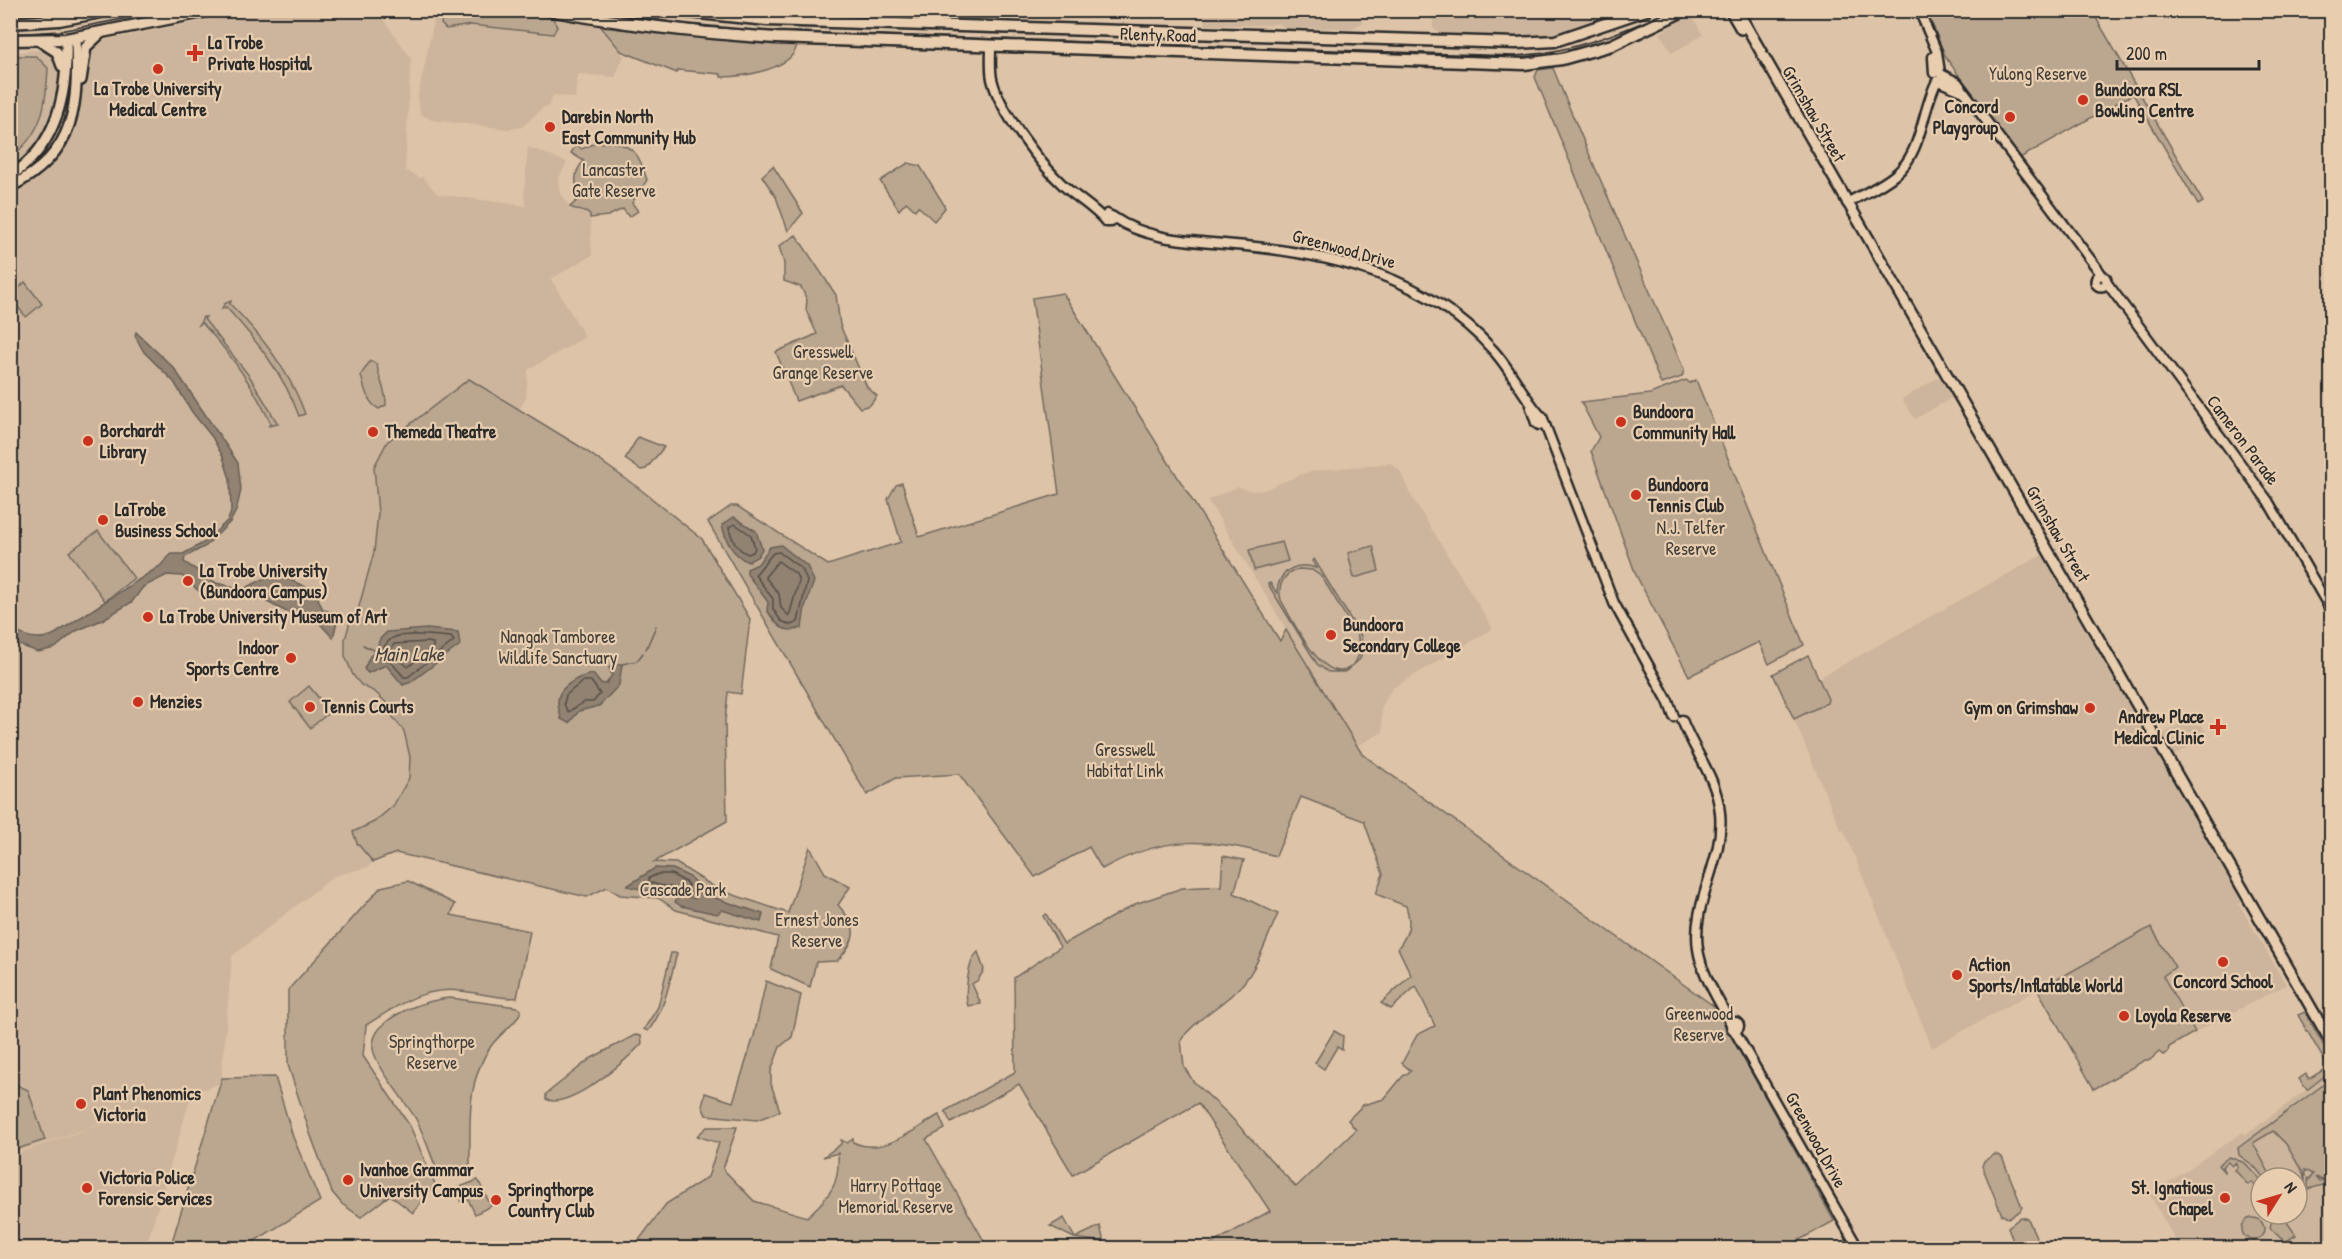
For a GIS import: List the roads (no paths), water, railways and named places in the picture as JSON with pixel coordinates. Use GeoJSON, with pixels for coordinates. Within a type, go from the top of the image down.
{"type":"FeatureCollection","features":[{"type":"Feature","properties":{"kind":"highway"},"geometry":{"type":"LineString","coordinates":[[10,23],[112,10]]}},
{"type":"Feature","properties":{"kind":"highway"},"geometry":{"type":"LineString","coordinates":[[10,40],[40,41],[71,38],[213,10]]}},
{"type":"Feature","properties":{"kind":"highway","name":"Plenty Road"},"geometry":{"type":"LineString","coordinates":[[550,10],[599,20],[699,32],[863,42],[1524,64],[1589,52],[1612,45],[1684,10]]}},
{"type":"Feature","properties":{"kind":"highway","name":"Plenty Road"},"geometry":{"type":"LineString","coordinates":[[670,10],[756,20],[858,24],[1531,43],[1583,34],[1646,10]]}},
{"type":"Feature","properties":{"kind":"highway"},"geometry":{"type":"LineString","coordinates":[[70,14],[71,38]]}},
{"type":"Feature","properties":{"kind":"highway"},"geometry":{"type":"LineString","coordinates":[[858,24],[863,42]]}},
{"type":"Feature","properties":{"kind":"highway"},"geometry":{"type":"LineString","coordinates":[[991,47],[992,26]]}},
{"type":"Feature","properties":{"kind":"highway"},"geometry":{"type":"LineString","coordinates":[[1583,34],[1589,52]]}},
{"type":"Feature","properties":{"kind":"highway"},"geometry":{"type":"LineString","coordinates":[[1369,38],[1369,58]]}},
{"type":"Feature","properties":{"kind":"main road","name":"Grimshaw Street"},"geometry":{"type":"LineString","coordinates":[[1732,12],[1753,42],[1847,203],[2331,1044]]}},
{"type":"Feature","properties":{"kind":"main road"},"geometry":{"type":"LineString","coordinates":[[10,187],[35,173],[57,150],[72,122],[86,47],[101,33]]}},
{"type":"Feature","properties":{"kind":"main road"},"geometry":{"type":"LineString","coordinates":[[71,38],[78,91]]}},
{"type":"Feature","properties":{"kind":"main road"},"geometry":{"type":"LineString","coordinates":[[10,176],[30,163],[53,127],[59,113],[71,38]]}},
{"type":"Feature","properties":{"kind":"main road"},"geometry":{"type":"LineString","coordinates":[[40,41],[57,52],[64,71]]}},
{"type":"Feature","properties":{"kind":"street"},"geometry":{"type":"LineString","coordinates":[[1847,203],[1889,179],[1904,166],[1912,152],[1937,77],[1930,39],[1919,10]]}},
{"type":"Feature","properties":{"kind":"street","name":"Greenwood Drive"},"geometry":{"type":"LineString","coordinates":[[991,47],[993,84],[1027,143],[1052,175],[1093,209],[1108,218],[1138,229],[1181,239],[1286,250],[1359,267],[1398,280],[1423,294],[1480,337],[1505,363],[1551,441],[1611,596],[1712,781],[1719,806],[1719,841],[1697,932],[1702,968],[1858,1248]]}},
{"type":"Feature","properties":{"kind":"street","name":"Cameron Parade"},"geometry":{"type":"LineString","coordinates":[[1937,77],[1962,92],[2268,501],[2331,612]]}},
{"type":"Feature","properties":{"kind":"water"},"geometry":{"type":"Polygon","coordinates":[[[136,332],[174,368],[238,463],[241,490],[236,511],[230,522],[206,546],[185,557],[184,562],[216,583],[244,589],[275,573],[315,591],[323,610],[339,613],[333,638],[312,615],[287,612],[265,601],[225,590],[201,593],[182,576],[167,575],[143,587],[132,602],[102,620],[76,631],[55,648],[38,652],[11,642],[11,628],[32,638],[43,638],[55,634],[160,566],[171,554],[183,554],[205,542],[228,520],[231,512],[230,479],[223,457],[174,382],[144,352],[135,336],[136,332]]]}},
{"type":"Feature","properties":{"kind":"water"},"geometry":{"type":"Polygon","coordinates":[[[734,517],[756,531],[762,549],[758,556],[748,562],[734,551],[722,525],[734,517]]]}},
{"type":"Feature","properties":{"kind":"water"},"geometry":{"type":"Polygon","coordinates":[[[781,545],[807,566],[814,581],[805,607],[802,628],[795,630],[785,629],[774,620],[767,610],[768,602],[747,574],[747,569],[758,564],[770,547],[781,545]]]}},
{"type":"Feature","properties":{"kind":"water","name":"Main Lake"},"geometry":{"type":"Polygon","coordinates":[[[427,629],[458,632],[460,645],[411,682],[403,685],[386,665],[368,673],[364,669],[370,656],[376,651],[380,639],[387,632],[427,629]]]}},
{"type":"Feature","properties":{"kind":"water"},"geometry":{"type":"Polygon","coordinates":[[[615,664],[622,664],[619,685],[599,706],[579,711],[569,723],[561,719],[558,698],[561,692],[575,680],[593,674],[600,683],[606,684],[612,675],[609,668],[615,664]]]}},
{"type":"Feature","properties":{"kind":"water"},"geometry":{"type":"Polygon","coordinates":[[[655,868],[673,869],[690,877],[706,895],[763,914],[761,922],[722,910],[717,914],[681,906],[675,902],[679,895],[667,895],[627,886],[655,868]],[[692,893],[691,896],[681,896],[695,899],[697,895],[692,893]]]}},
{"type":"Feature","properties":{"kind":"waterway"},"geometry":{"type":"LineString","coordinates":[[646,649],[656,626]]}},
{"type":"Feature","properties":{"kind":"waterway"},"geometry":{"type":"LineString","coordinates":[[363,645],[376,651]]}},
{"type":"Feature","properties":{"kind":"waterway"},"geometry":{"type":"LineString","coordinates":[[622,664],[637,661],[643,653]]}},
{"type":"Feature","properties":{"kind":"tram line"},"geometry":{"type":"LineString","coordinates":[[10,34],[60,31],[169,10]]}},
{"type":"Feature","properties":{"kind":"tram line"},"geometry":{"type":"LineString","coordinates":[[591,10],[706,27],[784,32],[1514,56],[1576,46],[1614,34],[1672,10]]}},
{"type":"Feature","properties":{"kind":"place","name":"La Trobe Private Hospital"},"geometry":{"type":"Point","coordinates":[195,53]}},
{"type":"Feature","properties":{"kind":"place","name":"La Trobe University Medical Centre"},"geometry":{"type":"Point","coordinates":[158,69]}},
{"type":"Feature","properties":{"kind":"place","name":"Bundoora RSL Bowling Centre"},"geometry":{"type":"Point","coordinates":[2083,100]}},
{"type":"Feature","properties":{"kind":"place","name":"Concord Playgroup"},"geometry":{"type":"Point","coordinates":[2010,117]}},
{"type":"Feature","properties":{"kind":"place","name":"Darebin North East Community Hub"},"geometry":{"type":"Point","coordinates":[550,127]}},
{"type":"Feature","properties":{"kind":"place","name":"Bundoora Community Hall"},"geometry":{"type":"Point","coordinates":[1621,422]}},
{"type":"Feature","properties":{"kind":"place","name":"Themeda Theatre"},"geometry":{"type":"Point","coordinates":[373,432]}},
{"type":"Feature","properties":{"kind":"place","name":"Borchardt Library"},"geometry":{"type":"Point","coordinates":[88,441]}},
{"type":"Feature","properties":{"kind":"place","name":"Bundoora Tennis Club"},"geometry":{"type":"Point","coordinates":[1636,495]}},
{"type":"Feature","properties":{"kind":"place","name":"LaTrobe Business School"},"geometry":{"type":"Point","coordinates":[103,520]}},
{"type":"Feature","properties":{"kind":"place","name":"La Trobe University (Bundoora Campus)"},"geometry":{"type":"Point","coordinates":[188,581]}},
{"type":"Feature","properties":{"kind":"place","name":"La Trobe University Museum of Art"},"geometry":{"type":"Point","coordinates":[148,617]}},
{"type":"Feature","properties":{"kind":"place","name":"Bundoora Secondary College"},"geometry":{"type":"Point","coordinates":[1331,635]}},
{"type":"Feature","properties":{"kind":"place","name":"Indoor Sports Centre"},"geometry":{"type":"Point","coordinates":[291,658]}},
{"type":"Feature","properties":{"kind":"place","name":"Menzies"},"geometry":{"type":"Point","coordinates":[138,702]}},
{"type":"Feature","properties":{"kind":"place","name":"Tennis Courts"},"geometry":{"type":"Point","coordinates":[310,707]}},
{"type":"Feature","properties":{"kind":"place","name":"Gym on Grimshaw"},"geometry":{"type":"Point","coordinates":[2090,708]}},
{"type":"Feature","properties":{"kind":"place","name":"Andrew Place Medical Clinic"},"geometry":{"type":"Point","coordinates":[2218,727]}},
{"type":"Feature","properties":{"kind":"place","name":"Concord School"},"geometry":{"type":"Point","coordinates":[2223,962]}},
{"type":"Feature","properties":{"kind":"place","name":"Action Sports/Inflatable World"},"geometry":{"type":"Point","coordinates":[1957,975]}},
{"type":"Feature","properties":{"kind":"place","name":"Loyola Reserve"},"geometry":{"type":"Point","coordinates":[2124,1016]}},
{"type":"Feature","properties":{"kind":"place","name":"Plant Phenomics Victoria"},"geometry":{"type":"Point","coordinates":[81,1104]}},
{"type":"Feature","properties":{"kind":"place","name":"Ivanhoe Grammar University Campus"},"geometry":{"type":"Point","coordinates":[348,1180]}},
{"type":"Feature","properties":{"kind":"place","name":"Victoria Police Forensic Services"},"geometry":{"type":"Point","coordinates":[87,1188]}},
{"type":"Feature","properties":{"kind":"place","name":"St. Ignatious Chapel"},"geometry":{"type":"Point","coordinates":[2225,1198]}},
{"type":"Feature","properties":{"kind":"place","name":"Springthorpe Country Club"},"geometry":{"type":"Point","coordinates":[496,1200]}},
{"type":"Feature","properties":{"kind":"park label","name":"Yulong Reserve"},"geometry":{"type":"Point","coordinates":[2038,74]}},
{"type":"Feature","properties":{"kind":"park label","name":"Lancaster Gate Reserve"},"geometry":{"type":"Point","coordinates":[614,180]}},
{"type":"Feature","properties":{"kind":"park label","name":"Gresswell Grange Reserve"},"geometry":{"type":"Point","coordinates":[823,362]}},
{"type":"Feature","properties":{"kind":"park label","name":"N.J. Telfer Reserve"},"geometry":{"type":"Point","coordinates":[1691,538]}},
{"type":"Feature","properties":{"kind":"park label","name":"Nangak Tamboree Wildlife Sanctuary"},"geometry":{"type":"Point","coordinates":[558,647]}},
{"type":"Feature","properties":{"kind":"park label","name":"Gresswell Habitat Link"},"geometry":{"type":"Point","coordinates":[1125,760]}},
{"type":"Feature","properties":{"kind":"park label","name":"Cascade Park"},"geometry":{"type":"Point","coordinates":[683,890]}},
{"type":"Feature","properties":{"kind":"park label","name":"Ernest Jones Reserve"},"geometry":{"type":"Point","coordinates":[817,930]}},
{"type":"Feature","properties":{"kind":"park label","name":"Greenwood Reserve"},"geometry":{"type":"Point","coordinates":[1699,1024]}},
{"type":"Feature","properties":{"kind":"park label","name":"Springthorpe Reserve"},"geometry":{"type":"Point","coordinates":[432,1052]}},
{"type":"Feature","properties":{"kind":"park label","name":"Harry Pottage Memorial Reserve"},"geometry":{"type":"Point","coordinates":[896,1196]}}]}
